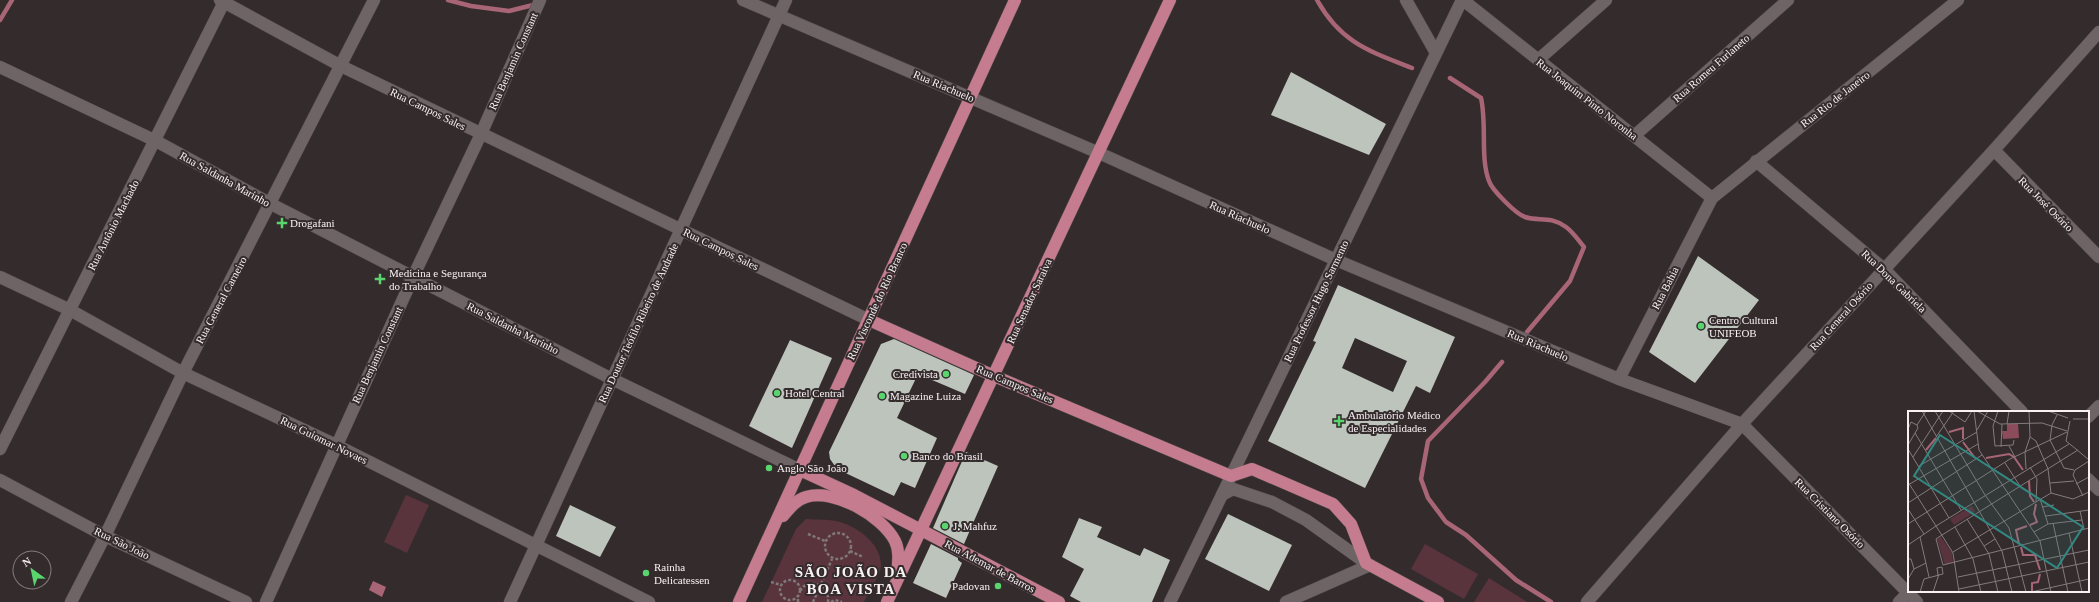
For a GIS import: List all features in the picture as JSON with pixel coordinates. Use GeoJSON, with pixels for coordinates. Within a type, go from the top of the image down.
{"type":"FeatureCollection","features":[{"type":"Feature","properties":{"kind":"main road","name":"Rua Visconde do Rio Branco"},"geometry":{"type":"LineString","coordinates":[[739,602],[1015,0]]}},
{"type":"Feature","properties":{"kind":"main road","name":"Rua Senador Saraiva"},"geometry":{"type":"LineString","coordinates":[[887,602],[1170,0]]}},
{"type":"Feature","properties":{"kind":"main road","name":"Rua Campos Sales"},"geometry":{"type":"LineString","coordinates":[[869,320],[994,376],[1231,476]]}},
{"type":"Feature","properties":{"kind":"main road"},"geometry":{"type":"LineString","coordinates":[[1231,476],[1252,469],[1333,504],[1351,524],[1368,564],[1438,602]]}},
{"type":"Feature","properties":{"kind":"main road","name":"Rua Saldanha Marinho"},"geometry":{"type":"LineString","coordinates":[[800,470],[922,530]]}},
{"type":"Feature","properties":{"kind":"main road"},"geometry":{"type":"LineString","coordinates":[[773,528],[793,504],[806,497],[820,495],[832,497],[864,510],[882,524],[895,542],[899,560],[896,583]]}},
{"type":"Feature","properties":{"kind":"main road","name":"Rua Ademar de Barros"},"geometry":{"type":"LineString","coordinates":[[922,530],[1059,602]]}},
{"type":"Feature","properties":{"kind":"street","name":"Rua General Carneiro"},"geometry":{"type":"LineString","coordinates":[[71,602],[105,536],[183,373],[271,204],[374,0]]}},
{"type":"Feature","properties":{"kind":"street","name":"Rua Benjamin Constant"},"geometry":{"type":"LineString","coordinates":[[266,602],[413,277],[481,134],[540,0]]}},
{"type":"Feature","properties":{"kind":"street","name":"Rua Riachuelo"},"geometry":{"type":"LineString","coordinates":[[743,0],[1099,153],[1336,260],[1619,379],[1742,424]]}},
{"type":"Feature","properties":{"kind":"street","name":"Rua Doutor Teófilo Ribeiro de Andrade"},"geometry":{"type":"LineString","coordinates":[[510,602],[786,0]]}},
{"type":"Feature","properties":{"kind":"street"},"geometry":{"type":"LineString","coordinates":[[1406,0],[1436,53]]}},
{"type":"Feature","properties":{"kind":"street","name":"Rua Professor Hugo Sarmento"},"geometry":{"type":"LineString","coordinates":[[1170,602],[1463,0]]}},
{"type":"Feature","properties":{"kind":"street","name":"Rua Joaquim Pinto Noronha"},"geometry":{"type":"LineString","coordinates":[[1463,0],[1712,198]]}},
{"type":"Feature","properties":{"kind":"street"},"geometry":{"type":"LineString","coordinates":[[1538,60],[1606,0]]}},
{"type":"Feature","properties":{"kind":"street","name":"Rua Romeu Furlaneto"},"geometry":{"type":"LineString","coordinates":[[1634,136],[1788,0]]}},
{"type":"Feature","properties":{"kind":"street","name":"Rua Rio de Janeiro"},"geometry":{"type":"LineString","coordinates":[[1712,198],[1756,160],[1888,58],[1958,0]]}},
{"type":"Feature","properties":{"kind":"street","name":"Rua Campos Sales"},"geometry":{"type":"LineString","coordinates":[[223,1],[341,66],[869,320]]}},
{"type":"Feature","properties":{"kind":"street","name":"Rua Antônio Machado"},"geometry":{"type":"LineString","coordinates":[[0,449],[156,141],[223,1]]}},
{"type":"Feature","properties":{"kind":"street","name":"Rua General Osório"},"geometry":{"type":"LineString","coordinates":[[1587,602],[1742,424],[1994,150],[2099,32]]}},
{"type":"Feature","properties":{"kind":"street","name":"Rua Saldanha Marinho"},"geometry":{"type":"LineString","coordinates":[[0,67],[156,141],[271,204],[612,379],[800,470]]}},
{"type":"Feature","properties":{"kind":"street","name":"Rua José Osório"},"geometry":{"type":"LineString","coordinates":[[1994,150],[2099,257]]}},
{"type":"Feature","properties":{"kind":"street","name":"Rua Dona Gabriela"},"geometry":{"type":"LineString","coordinates":[[1756,160],[1884,269],[2021,411]]}},
{"type":"Feature","properties":{"kind":"street","name":"Rua Bahia"},"geometry":{"type":"LineString","coordinates":[[1619,379],[1712,198]]}},
{"type":"Feature","properties":{"kind":"street","name":"Rua Guiomar Novaes"},"geometry":{"type":"LineString","coordinates":[[0,277],[70,310],[183,373],[336,445],[649,602]]}},
{"type":"Feature","properties":{"kind":"street"},"geometry":{"type":"LineString","coordinates":[[2089,416],[2099,406]]}},
{"type":"Feature","properties":{"kind":"street","name":"Rua Cristiano Osório"},"geometry":{"type":"LineString","coordinates":[[1742,424],[1908,591]]}},
{"type":"Feature","properties":{"kind":"street","name":"Rua São João"},"geometry":{"type":"LineString","coordinates":[[0,480],[105,536],[246,602]]}},
{"type":"Feature","properties":{"kind":"street"},"geometry":{"type":"LineString","coordinates":[[2089,480],[2099,490]]}},
{"type":"Feature","properties":{"kind":"street"},"geometry":{"type":"LineString","coordinates":[[1222,495],[1233,489],[1272,502],[1306,520],[1368,564],[1286,602]]}},
{"type":"Feature","properties":{"kind":"street"},"geometry":{"type":"LineString","coordinates":[[1899,602],[1909,592]]}},
{"type":"Feature","properties":{"kind":"street","name":"Rua Cristiano Osório"},"geometry":{"type":"LineString","coordinates":[[1909,592],[1917,602]]}},
{"type":"Feature","properties":{"kind":"path"},"geometry":{"type":"LineString","coordinates":[[808,534],[825,541]]}},
{"type":"Feature","properties":{"kind":"path"},"geometry":{"type":"LineString","coordinates":[[833,534],[843,534],[850,541],[850,551],[845,558],[832,559],[826,553],[825,541],[833,534]]}},
{"type":"Feature","properties":{"kind":"path"},"geometry":{"type":"LineString","coordinates":[[850,551],[864,557]]}},
{"type":"Feature","properties":{"kind":"path"},"geometry":{"type":"LineString","coordinates":[[813,602],[832,559]]}},
{"type":"Feature","properties":{"kind":"path"},"geometry":{"type":"LineString","coordinates":[[798,602],[798,596],[800,586],[795,581],[786,581],[781,585],[780,592],[786,599],[793,599],[798,596],[806,585],[816,584],[821,585],[828,592],[830,602],[835,600],[842,602]]}},
{"type":"Feature","properties":{"kind":"path"},"geometry":{"type":"LineString","coordinates":[[771,582],[781,585]]}},
{"type":"Feature","properties":{"kind":"shaded area"},"geometry":{"type":"Polygon","coordinates":[[[406,495],[429,505],[407,553],[384,542],[406,495]]]}},
{"type":"Feature","properties":{"kind":"shaded area"},"geometry":{"type":"Polygon","coordinates":[[[806,519],[833,520],[844,523],[859,531],[877,550],[881,566],[877,579],[864,602],[762,602],[796,529],[806,519]]]}},
{"type":"Feature","properties":{"kind":"shaded area"},"geometry":{"type":"Polygon","coordinates":[[[1425,544],[1478,574],[1464,599],[1411,569],[1425,544]]]}},
{"type":"Feature","properties":{"kind":"shaded area"},"geometry":{"type":"Polygon","coordinates":[[[1489,578],[1527,602],[1474,602],[1489,578]]]}},
{"type":"Feature","properties":{"kind":"shaded area"},"geometry":{"type":"Polygon","coordinates":[[[373,581],[386,587],[382,597],[369,590],[373,581]]]}},
{"type":"Feature","properties":{"kind":"building"},"geometry":{"type":"Polygon","coordinates":[[[1291,72],[1386,124],[1369,155],[1271,115],[1291,72]]]}},
{"type":"Feature","properties":{"kind":"building","name":"Centro Cultural UNIFEOB"},"geometry":{"type":"Polygon","coordinates":[[[1698,256],[1759,300],[1695,383],[1649,352],[1698,256]]]}},
{"type":"Feature","properties":{"kind":"building"},"geometry":{"type":"Polygon","coordinates":[[[1338,285],[1455,337],[1430,393],[1416,386],[1365,488],[1268,441],[1316,342],[1313,341],[1338,285]],[[1355,338],[1342,368],[1393,392],[1407,361],[1355,338]]]}},
{"type":"Feature","properties":{"kind":"building"},"geometry":{"type":"Polygon","coordinates":[[[894,339],[974,375],[965,394],[918,374],[897,418],[937,438],[915,488],[901,482],[894,496],[837,469],[830,459],[829,452],[881,344],[894,339]]]}},
{"type":"Feature","properties":{"kind":"building","name":"Hotel Central"},"geometry":{"type":"Polygon","coordinates":[[[790,340],[832,358],[792,448],[749,426],[790,340]]]}},
{"type":"Feature","properties":{"kind":"building"},"geometry":{"type":"Polygon","coordinates":[[[966,452],[998,466],[964,544],[933,528],[966,452]]]}},
{"type":"Feature","properties":{"kind":"building"},"geometry":{"type":"Polygon","coordinates":[[[570,505],[616,527],[600,557],[556,536],[570,505]]]}},
{"type":"Feature","properties":{"kind":"building"},"geometry":{"type":"Polygon","coordinates":[[[1228,514],[1292,545],[1269,591],[1205,559],[1228,514]]]}},
{"type":"Feature","properties":{"kind":"building"},"geometry":{"type":"Polygon","coordinates":[[[1079,518],[1102,527],[1097,537],[1140,556],[1144,548],[1170,560],[1152,602],[1081,602],[1070,596],[1084,569],[1062,557],[1079,518]]]}},
{"type":"Feature","properties":{"kind":"building"},"geometry":{"type":"Polygon","coordinates":[[[931,544],[958,558],[958,560],[962,563],[946,598],[913,583],[931,544]]]}},
{"type":"Feature","properties":{"kind":"waterway"},"geometry":{"type":"LineString","coordinates":[[0,20],[12,0]]}},
{"type":"Feature","properties":{"kind":"waterway"},"geometry":{"type":"LineString","coordinates":[[448,0],[471,6],[509,11],[537,4]]}},
{"type":"Feature","properties":{"kind":"waterway"},"geometry":{"type":"LineString","coordinates":[[1317,0],[1326,15],[1346,36],[1357,44],[1412,68]]}},
{"type":"Feature","properties":{"kind":"waterway"},"geometry":{"type":"LineString","coordinates":[[1450,78],[1481,98],[1484,119],[1484,151],[1486,172],[1491,185],[1499,196],[1510,207],[1525,217],[1560,223],[1566,227],[1584,247],[1570,281],[1527,332]]}},
{"type":"Feature","properties":{"kind":"waterway"},"geometry":{"type":"LineString","coordinates":[[1502,362],[1485,382],[1428,441],[1421,479],[1428,498],[1446,522],[1466,535],[1516,580],[1551,602]]}},
{"type":"Feature","properties":{"kind":"place","name":"Drogafani"},"geometry":{"type":"Point","coordinates":[282,223]}},
{"type":"Feature","properties":{"kind":"place","name":"Medicina e Segurança do Trabalho"},"geometry":{"type":"Point","coordinates":[380,279]}},
{"type":"Feature","properties":{"kind":"place","name":"Centro Cultural UNIFEOB"},"geometry":{"type":"Point","coordinates":[1701,326]}},
{"type":"Feature","properties":{"kind":"place","name":"Credivista"},"geometry":{"type":"Point","coordinates":[946,374]}},
{"type":"Feature","properties":{"kind":"place","name":"Hotel Central"},"geometry":{"type":"Point","coordinates":[777,393]}},
{"type":"Feature","properties":{"kind":"place","name":"Magazine Luiza"},"geometry":{"type":"Point","coordinates":[882,396]}},
{"type":"Feature","properties":{"kind":"place","name":"Ambulatório Médico de Especialidades"},"geometry":{"type":"Point","coordinates":[1339,421]}},
{"type":"Feature","properties":{"kind":"place","name":"Banco do Brasil"},"geometry":{"type":"Point","coordinates":[904,456]}},
{"type":"Feature","properties":{"kind":"place","name":"Anglo São João"},"geometry":{"type":"Point","coordinates":[769,468]}},
{"type":"Feature","properties":{"kind":"place","name":"J. Mahfuz"},"geometry":{"type":"Point","coordinates":[945,526]}},
{"type":"Feature","properties":{"kind":"place","name":"Rainha Delicatessen"},"geometry":{"type":"Point","coordinates":[646,573]}},
{"type":"Feature","properties":{"kind":"place","name":"Padovan"},"geometry":{"type":"Point","coordinates":[998,586]}},
{"type":"Feature","properties":{"kind":"district","name":"SÃO JOÃO DA BOA VISTA"},"geometry":{"type":"Point","coordinates":[851,580]}}]}
